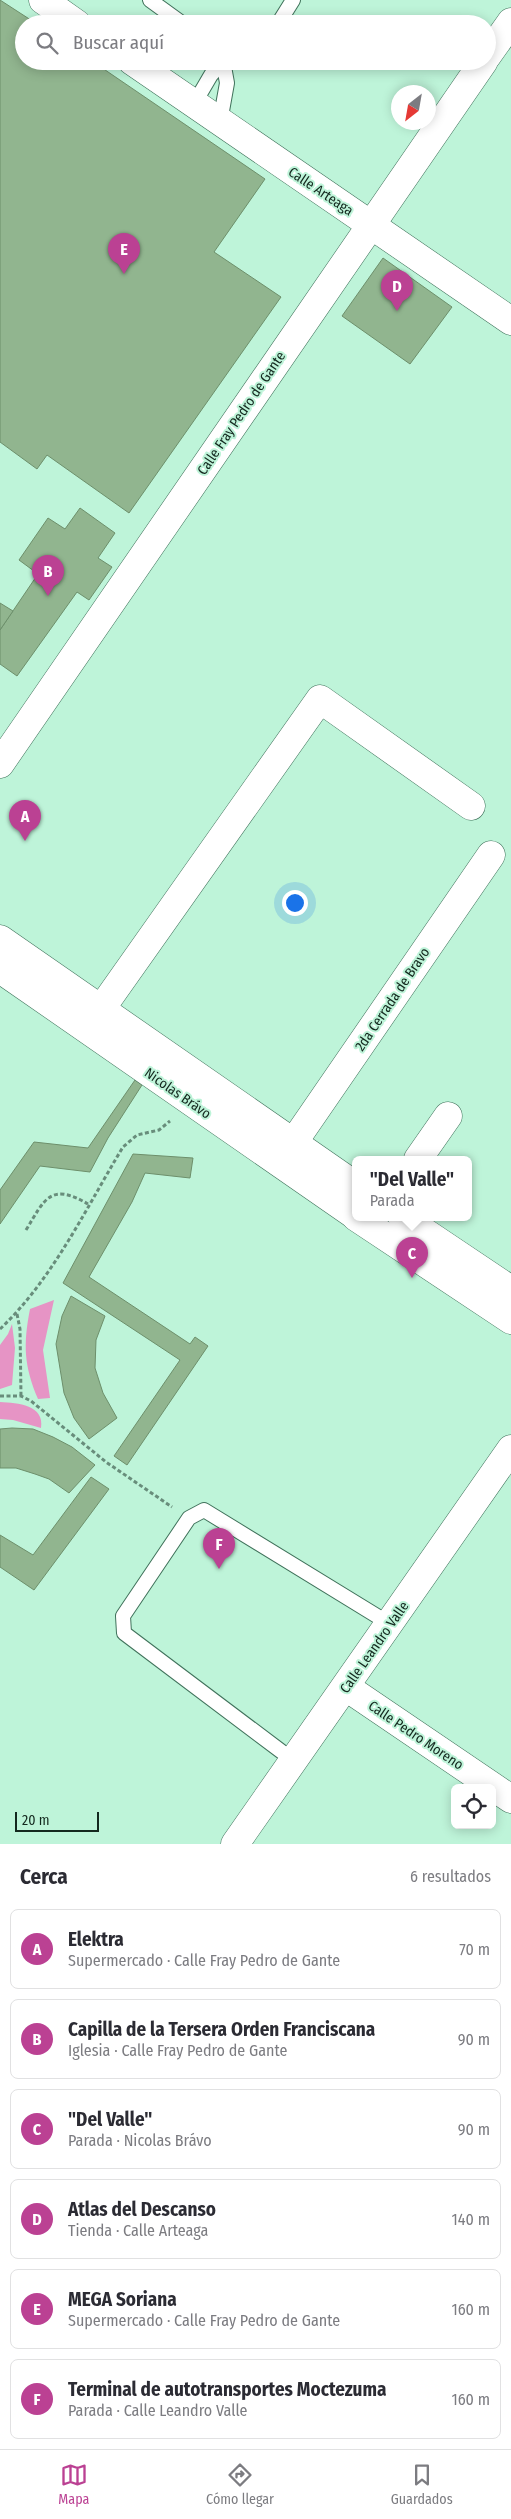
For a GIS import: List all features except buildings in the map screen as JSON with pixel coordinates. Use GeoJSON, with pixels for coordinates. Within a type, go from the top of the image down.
{"type":"FeatureCollection","features":[{"type":"Feature","properties":{"kind":"street"},"geometry":{"type":"LineString","coordinates":[[49,2],[66,15]]}},
{"type":"Feature","properties":{"kind":"street"},"geometry":{"type":"LineString","coordinates":[[496,43],[511,22]]}},
{"type":"Feature","properties":{"kind":"street","name":"Calle Arteaga"},"geometry":{"type":"LineString","coordinates":[[145,70],[511,321]]}},
{"type":"Feature","properties":{"kind":"street","name":"Calle Fray Pedro de Gante"},"geometry":{"type":"LineString","coordinates":[[0,764],[478,70]]}},
{"type":"Feature","properties":{"kind":"street"},"geometry":{"type":"LineString","coordinates":[[101,1009],[320,699],[470,806]]}},
{"type":"Feature","properties":{"kind":"street","name":"2da Cerrada de Bravo"},"geometry":{"type":"LineString","coordinates":[[293,1143],[491,855]]}},
{"type":"Feature","properties":{"kind":"street","name":"Nicolas Brávo"},"geometry":{"type":"LineString","coordinates":[[0,939],[352,1183]]}},
{"type":"Feature","properties":{"kind":"street","name":"Nicolas Brávo"},"geometry":{"type":"LineString","coordinates":[[0,969],[352,1214]]}},
{"type":"Feature","properties":{"kind":"street"},"geometry":{"type":"LineString","coordinates":[[420,1156],[448,1116]]}},
{"type":"Feature","properties":{"kind":"street","name":"Nicolas Brávo"},"geometry":{"type":"LineString","coordinates":[[362,1221],[511,1320]]}},
{"type":"Feature","properties":{"kind":"street"},"geometry":{"type":"LineString","coordinates":[[408,1221],[511,1290]]}},
{"type":"Feature","properties":{"kind":"street","name":"Calle Leandro Valle"},"geometry":{"type":"LineString","coordinates":[[235,1844],[511,1448]]}},
{"type":"Feature","properties":{"kind":"street","name":"Calle Pedro Moreno"},"geometry":{"type":"LineString","coordinates":[[346,1687],[511,1799]]}},
{"type":"Feature","properties":{"kind":"lane"},"geometry":{"type":"LineString","coordinates":[[150,0],[171,15]]}},
{"type":"Feature","properties":{"kind":"lane"},"geometry":{"type":"LineString","coordinates":[[284,15],[293,0]]}},
{"type":"Feature","properties":{"kind":"lane"},"geometry":{"type":"LineString","coordinates":[[194,104],[210,75],[215,70]]}},
{"type":"Feature","properties":{"kind":"lane"},"geometry":{"type":"LineString","coordinates":[[220,122],[227,83],[225,70]]}},
{"type":"Feature","properties":{"kind":"lane"},"geometry":{"type":"LineString","coordinates":[[294,1761],[124,1633],[123,1616],[190,1518],[204,1510],[390,1624]]}},
{"type":"Feature","properties":{"kind":"path"},"geometry":{"type":"LineString","coordinates":[[0,1328],[17,1313],[39,1284],[123,1147],[137,1135],[159,1130],[168,1124],[184,1097]]}},
{"type":"Feature","properties":{"kind":"path"},"geometry":{"type":"LineString","coordinates":[[26,1230],[45,1200],[57,1193],[72,1195],[88,1204]]}},
{"type":"Feature","properties":{"kind":"path"},"geometry":{"type":"LineString","coordinates":[[17,1313],[20,1330],[22,1396]]}},
{"type":"Feature","properties":{"kind":"path"},"geometry":{"type":"LineString","coordinates":[[0,1396],[22,1396],[44,1410],[106,1462],[190,1518]]}},
{"type":"Feature","properties":{"kind":"shaded area"},"geometry":{"type":"Polygon","coordinates":[[[54,1300],[43,1350],[50,1398],[38,1399],[27,1366],[26,1355],[26,1334],[30,1309],[54,1300]]]}},
{"type":"Feature","properties":{"kind":"shaded area"},"geometry":{"type":"Polygon","coordinates":[[[12,1324],[15,1348],[12,1385],[0,1389],[0,1345],[12,1324]]]}},
{"type":"Feature","properties":{"kind":"shaded area"},"geometry":{"type":"Polygon","coordinates":[[[0,1402],[15,1403],[35,1410],[41,1420],[41,1428],[13,1420],[0,1419],[0,1402]]]}},
{"type":"Feature","properties":{"kind":"place","name":"MEGA Soriana"},"geometry":{"type":"Point","coordinates":[124,274]}},
{"type":"Feature","properties":{"kind":"place","name":"Atlas del Descanso"},"geometry":{"type":"Point","coordinates":[397,311]}},
{"type":"Feature","properties":{"kind":"place","name":"Capilla de la Tersera Orden Franciscana"},"geometry":{"type":"Point","coordinates":[48,596]}},
{"type":"Feature","properties":{"kind":"place","name":"Elektra"},"geometry":{"type":"Point","coordinates":[25,841]}},
{"type":"Feature","properties":{"kind":"place","name":"\"Del Valle\""},"geometry":{"type":"Point","coordinates":[412,1278]}},
{"type":"Feature","properties":{"kind":"place","name":"Terminal de autotransportes Moctezuma"},"geometry":{"type":"Point","coordinates":[219,1569]}}]}
